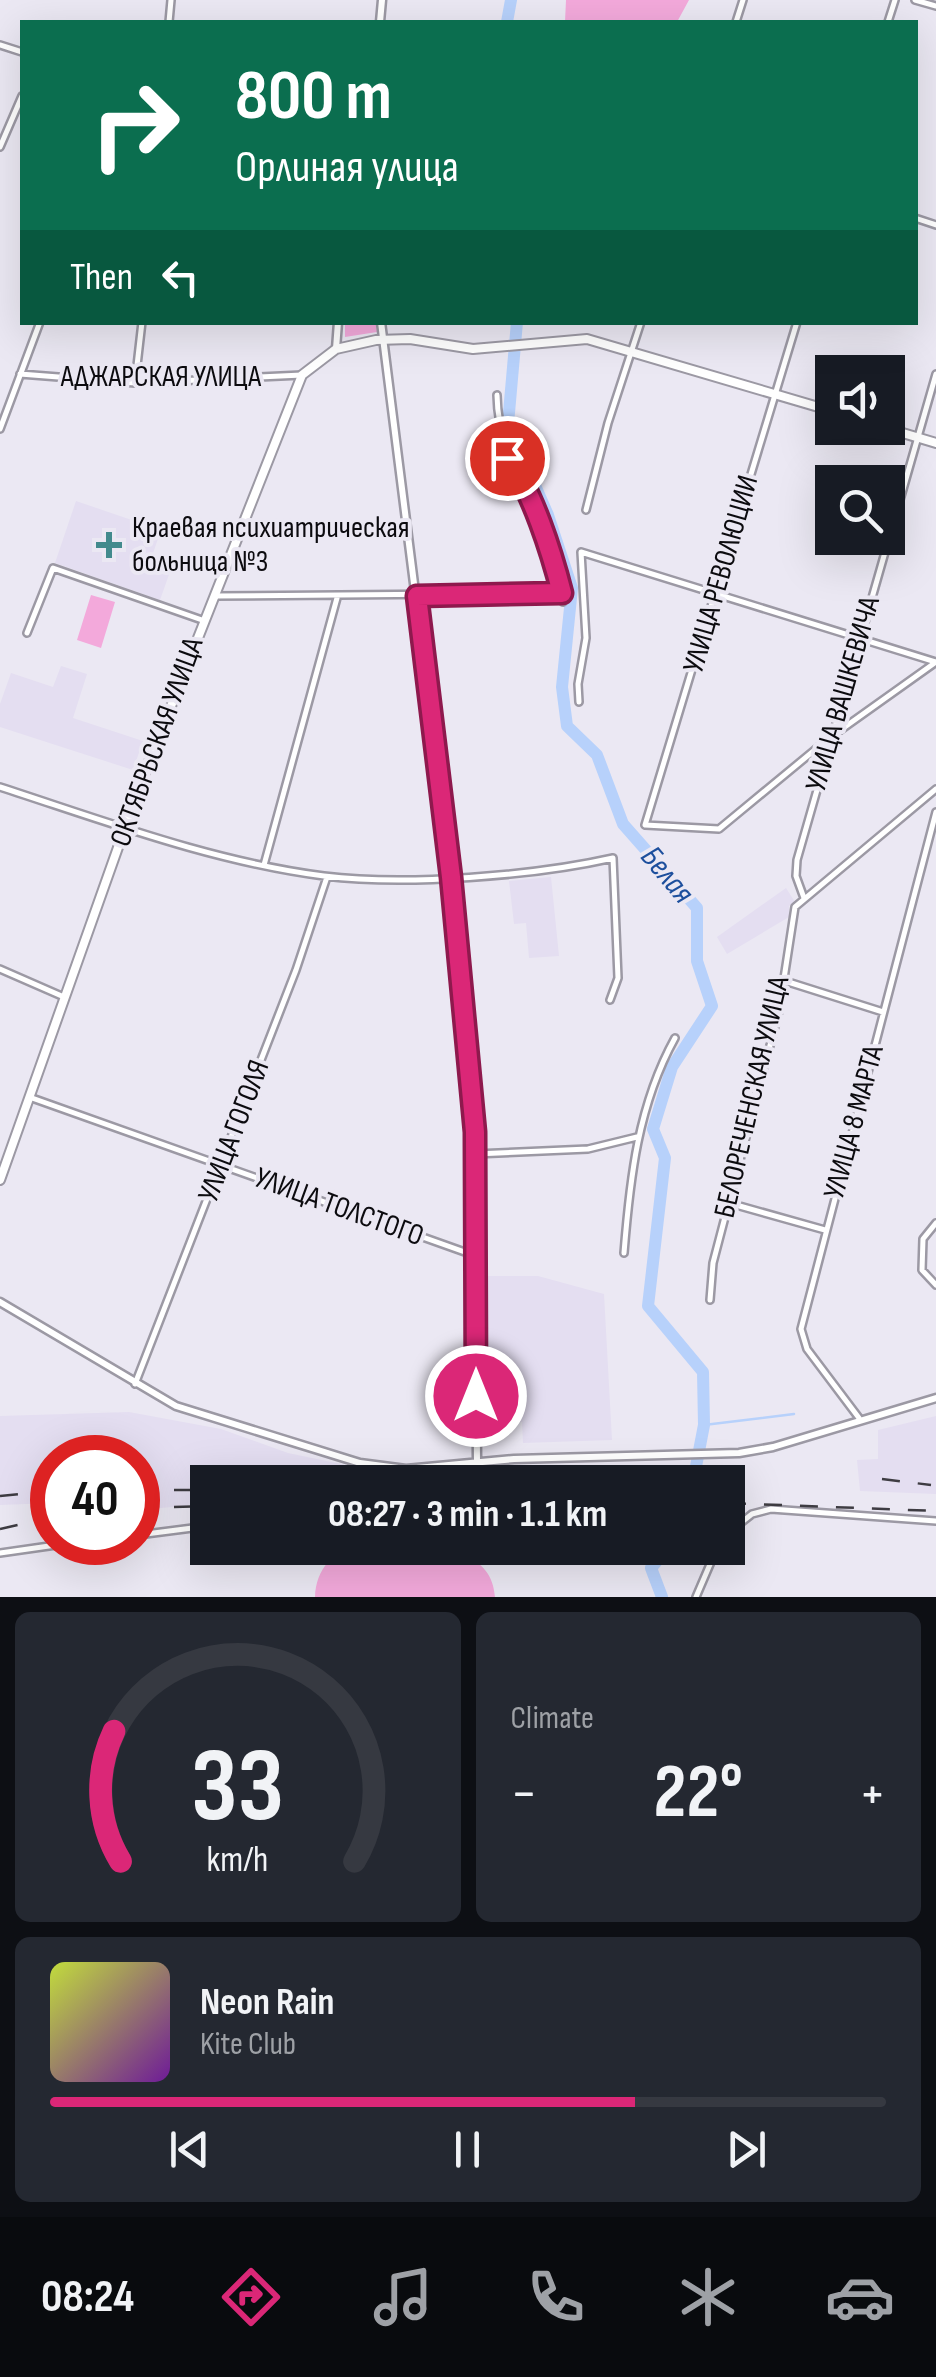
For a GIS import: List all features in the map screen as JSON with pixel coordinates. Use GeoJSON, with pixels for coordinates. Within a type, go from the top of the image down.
{"type":"FeatureCollection","features":[{"type":"Feature","properties":{"kind":"main road"},"geometry":{"type":"LineString","coordinates":[[302,375],[336,349],[383,339],[473,349],[535,340],[586,339],[815,406]]}},
{"type":"Feature","properties":{"kind":"main road","name":"ОКТЯБРЬСКАЯ УЛИЦА"},"geometry":{"type":"LineString","coordinates":[[0,1180],[32,1098],[124,827],[202,620],[302,375]]}},
{"type":"Feature","properties":{"kind":"main road"},"geometry":{"type":"LineString","coordinates":[[905,433],[936,442]]}},
{"type":"Feature","properties":{"kind":"street"},"geometry":{"type":"LineString","coordinates":[[915,0],[936,6]]}},
{"type":"Feature","properties":{"kind":"street"},"geometry":{"type":"LineString","coordinates":[[0,147],[20,101]]}},
{"type":"Feature","properties":{"kind":"street"},"geometry":{"type":"LineString","coordinates":[[0,428],[39,325]]}},
{"type":"Feature","properties":{"kind":"street"},"geometry":{"type":"LineString","coordinates":[[135,383],[142,325]]}},
{"type":"Feature","properties":{"kind":"street"},"geometry":{"type":"LineString","coordinates":[[336,349],[338,325]]}},
{"type":"Feature","properties":{"kind":"street"},"geometry":{"type":"LineString","coordinates":[[381,325],[451,877],[475,1154],[477,1462]]}},
{"type":"Feature","properties":{"kind":"street"},"geometry":{"type":"LineString","coordinates":[[586,510],[608,423],[640,325]]}},
{"type":"Feature","properties":{"kind":"street","name":"УЛИЦА РЕВОЛЮЦИИ"},"geometry":{"type":"LineString","coordinates":[[796,325],[645,825],[718,829],[828,739]]}},
{"type":"Feature","properties":{"kind":"street","name":"АДЖАРСКАЯ УЛИЦА"},"geometry":{"type":"LineString","coordinates":[[20,374],[135,383],[302,375]]}},
{"type":"Feature","properties":{"kind":"street","name":"УЛИЦА ВАШКЕВИЧА"},"geometry":{"type":"LineString","coordinates":[[804,898],[796,876],[797,860],[828,739],[936,374]]}},
{"type":"Feature","properties":{"kind":"street"},"geometry":{"type":"LineString","coordinates":[[497,395],[502,446],[551,552],[562,602]]}},
{"type":"Feature","properties":{"kind":"street"},"geometry":{"type":"LineString","coordinates":[[580,702],[578,684],[586,638],[581,552],[936,662]]}},
{"type":"Feature","properties":{"kind":"street"},"geometry":{"type":"LineString","coordinates":[[27,632],[54,568],[202,620]]}},
{"type":"Feature","properties":{"kind":"street"},"geometry":{"type":"LineString","coordinates":[[212,596],[337,598],[562,593]]}},
{"type":"Feature","properties":{"kind":"street"},"geometry":{"type":"LineString","coordinates":[[264,865],[337,598]]}},
{"type":"Feature","properties":{"kind":"street"},"geometry":{"type":"LineString","coordinates":[[828,739],[936,662]]}},
{"type":"Feature","properties":{"kind":"street"},"geometry":{"type":"LineString","coordinates":[[0,787],[124,827],[264,865],[327,876],[451,877],[555,869],[613,858],[618,978],[610,1000]]}},
{"type":"Feature","properties":{"kind":"street"},"geometry":{"type":"LineString","coordinates":[[804,898],[936,789]]}},
{"type":"Feature","properties":{"kind":"street","name":"УЛИЦА 8 МАРТА"},"geometry":{"type":"LineString","coordinates":[[860,1418],[807,1349],[801,1329],[936,812]]}},
{"type":"Feature","properties":{"kind":"street","name":"УЛИЦА ГОГОЛЯ"},"geometry":{"type":"LineString","coordinates":[[136,1384],[222,1165],[327,876]]}},
{"type":"Feature","properties":{"kind":"street","name":"БЕЛОРЕЧЕНСКАЯ УЛИЦА"},"geometry":{"type":"LineString","coordinates":[[710,1300],[713,1263],[785,982],[791,923],[804,898]]}},
{"type":"Feature","properties":{"kind":"street"},"geometry":{"type":"LineString","coordinates":[[0,969],[66,998]]}},
{"type":"Feature","properties":{"kind":"street"},"geometry":{"type":"LineString","coordinates":[[785,982],[883,1012]]}},
{"type":"Feature","properties":{"kind":"street"},"geometry":{"type":"LineString","coordinates":[[624,1253],[638,1137],[660,1065],[674,1038]]}},
{"type":"Feature","properties":{"kind":"street","name":"УЛИЦА ТОЛСТОГО"},"geometry":{"type":"LineString","coordinates":[[32,1098],[476,1256]]}},
{"type":"Feature","properties":{"kind":"street"},"geometry":{"type":"LineString","coordinates":[[475,1154],[588,1149],[638,1137]]}},
{"type":"Feature","properties":{"kind":"street"},"geometry":{"type":"LineString","coordinates":[[729,1203],[825,1230]]}},
{"type":"Feature","properties":{"kind":"street"},"geometry":{"type":"LineString","coordinates":[[936,1223],[922,1239],[922,1270],[936,1285]]}},
{"type":"Feature","properties":{"kind":"street"},"geometry":{"type":"LineString","coordinates":[[0,1302],[176,1406],[360,1464],[406,1468],[477,1462],[706,1456],[773,1448],[860,1418],[936,1398]]}},
{"type":"Feature","properties":{"kind":"street"},"geometry":{"type":"LineString","coordinates":[[745,1520],[771,1509],[835,1517],[936,1521]]}},
{"type":"Feature","properties":{"kind":"street"},"geometry":{"type":"LineString","coordinates":[[160,1532],[190,1528]]}},
{"type":"Feature","properties":{"kind":"street"},"geometry":{"type":"LineString","coordinates":[[0,1553],[30,1549]]}},
{"type":"Feature","properties":{"kind":"street"},"geometry":{"type":"LineString","coordinates":[[696,1597],[710,1565]]}},
{"type":"Feature","properties":{"kind":"shaded area"},"geometry":{"type":"Polygon","coordinates":[[[566,0],[689,0],[678,20],[565,20],[566,0]]]}},
{"type":"Feature","properties":{"kind":"shaded area"},"geometry":{"type":"Polygon","coordinates":[[[345,325],[376,325],[377,332],[345,337],[345,325]]]}},
{"type":"Feature","properties":{"kind":"shaded area","name":"Краевая психиатрическая больница №3"},"geometry":{"type":"Polygon","coordinates":[[[76,501],[161,530],[151,559],[172,566],[160,600],[55,563],[76,501]]]}},
{"type":"Feature","properties":{"kind":"shaded area"},"geometry":{"type":"Polygon","coordinates":[[[91,595],[115,602],[101,648],[77,640],[91,595]]]}},
{"type":"Feature","properties":{"kind":"shaded area"},"geometry":{"type":"Polygon","coordinates":[[[61,666],[87,674],[73,718],[143,741],[133,770],[0,727],[0,704],[11,673],[53,687],[61,666]]]}},
{"type":"Feature","properties":{"kind":"shaded area"},"geometry":{"type":"Polygon","coordinates":[[[551,877],[559,956],[529,958],[526,923],[514,924],[509,881],[551,877]]]}},
{"type":"Feature","properties":{"kind":"shaded area"},"geometry":{"type":"Polygon","coordinates":[[[786,888],[795,902],[789,906],[789,917],[727,954],[717,937],[786,888]]]}},
{"type":"Feature","properties":{"kind":"shaded area"},"geometry":{"type":"Polygon","coordinates":[[[487,1276],[538,1276],[604,1294],[612,1440],[523,1443],[522,1422],[491,1424],[491,1410],[512,1407],[508,1370],[489,1371],[487,1276]]]}},
{"type":"Feature","properties":{"kind":"shaded area"},"geometry":{"type":"Polygon","coordinates":[[[129,1412],[221,1429],[288,1453],[346,1465],[190,1465],[190,1505],[160,1508],[160,1435],[30,1435],[30,1504],[0,1505],[0,1416],[129,1412]]]}},
{"type":"Feature","properties":{"kind":"shaded area"},"geometry":{"type":"Polygon","coordinates":[[[936,1416],[936,1494],[860,1491],[857,1460],[878,1459],[878,1430],[936,1416]]]}},
{"type":"Feature","properties":{"kind":"shaded area"},"geometry":{"type":"Polygon","coordinates":[[[326,1565],[481,1565],[490,1577],[495,1597],[315,1597],[326,1565]]]}},
{"type":"Feature","properties":{"kind":"waterway","name":"Белая"},"geometry":{"type":"LineString","coordinates":[[507,20],[511,0]]}},
{"type":"Feature","properties":{"kind":"waterway","name":"Белая"},"geometry":{"type":"LineString","coordinates":[[517,325],[508,424],[548,515],[572,588],[562,687],[567,726],[597,755],[623,824],[697,908],[697,961],[712,1006],[672,1067],[653,1129],[665,1158],[648,1306],[703,1372],[704,1425],[696,1465]]}},
{"type":"Feature","properties":{"kind":"waterway"},"geometry":{"type":"LineString","coordinates":[[704,1425],[794,1414]]}},
{"type":"Feature","properties":{"kind":"waterway","name":"Белая"},"geometry":{"type":"LineString","coordinates":[[654,1565],[651,1568],[662,1597]]}},
{"type":"Feature","properties":{"kind":"railway"},"geometry":{"type":"LineString","coordinates":[[882,1479],[931,1485]]}},
{"type":"Feature","properties":{"kind":"railway"},"geometry":{"type":"LineString","coordinates":[[160,1490],[190,1490]]}},
{"type":"Feature","properties":{"kind":"railway"},"geometry":{"type":"LineString","coordinates":[[0,1496],[30,1493]]}},
{"type":"Feature","properties":{"kind":"railway"},"geometry":{"type":"LineString","coordinates":[[745,1504],[936,1511]]}},
{"type":"Feature","properties":{"kind":"railway"},"geometry":{"type":"LineString","coordinates":[[160,1507],[190,1507]]}},
{"type":"Feature","properties":{"kind":"railway"},"geometry":{"type":"LineString","coordinates":[[0,1529],[30,1522]]}},
{"type":"Feature","properties":{"kind":"place","name":"Краевая психиатрическая больница №3"},"geometry":{"type":"Point","coordinates":[109,545]}},
{"type":"Feature","properties":{"kind":"route"},"geometry":{"type":"LineString","coordinates":[[476,1396],[475,1132],[451,877],[417,596],[562,593],[556,564],[538,528],[521,478],[507,458]]}}]}
